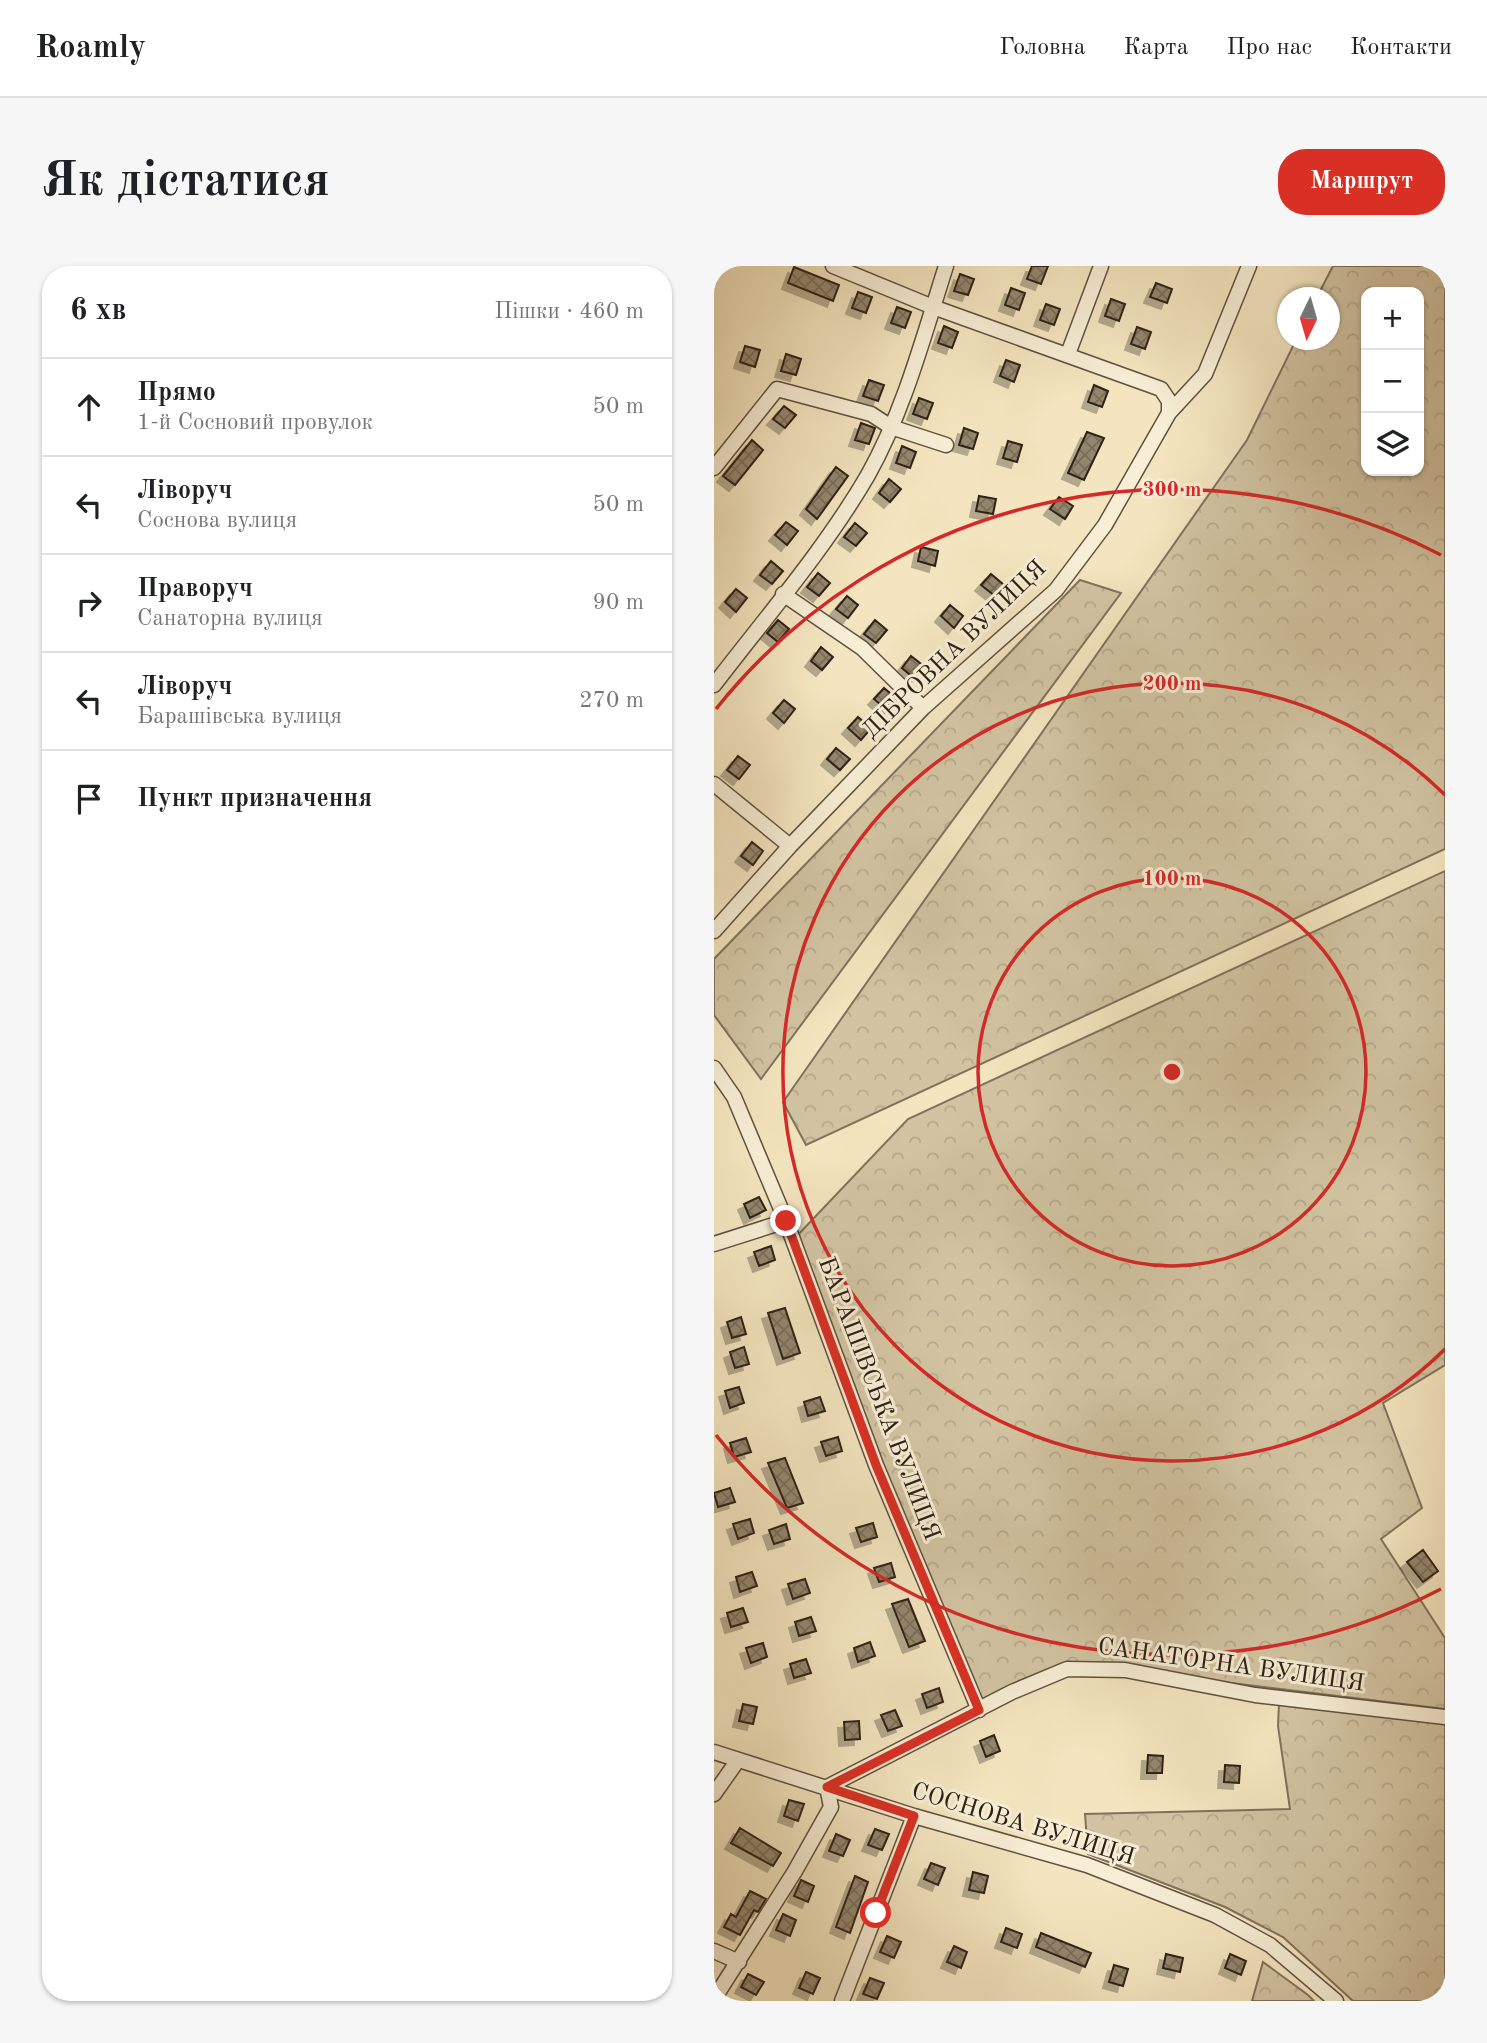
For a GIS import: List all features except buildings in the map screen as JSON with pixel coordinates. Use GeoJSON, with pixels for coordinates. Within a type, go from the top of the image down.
{"type":"FeatureCollection","features":[{"type":"Feature","properties":{"kind":"street"},"geometry":{"type":"LineString","coordinates":[[833,266],[933,307],[1161,389],[1169,401],[1169,413]]}},
{"type":"Feature","properties":{"kind":"street"},"geometry":{"type":"LineString","coordinates":[[714,685],[849,506],[891,427],[946,266]]}},
{"type":"Feature","properties":{"kind":"street"},"geometry":{"type":"LineString","coordinates":[[1068,354],[1101,266]]}},
{"type":"Feature","properties":{"kind":"street","name":"ДІБРОВНА ВУЛИЦЯ"},"geometry":{"type":"LineString","coordinates":[[714,931],[790,846],[923,708],[1056,590],[1105,525],[1169,413],[1205,374],[1250,266]]}},
{"type":"Feature","properties":{"kind":"street"},"geometry":{"type":"LineString","coordinates":[[714,468],[777,389],[871,414],[891,427],[946,445]]}},
{"type":"Feature","properties":{"kind":"street"},"geometry":{"type":"LineString","coordinates":[[783,594],[862,648],[923,708]]}},
{"type":"Feature","properties":{"kind":"street"},"geometry":{"type":"LineString","coordinates":[[714,784],[790,846]]}},
{"type":"Feature","properties":{"kind":"street","name":"БАРАШІВСЬКА ВУЛИЦЯ"},"geometry":{"type":"LineString","coordinates":[[714,1068],[734,1097],[786,1221],[876,1465],[979,1710]]}},
{"type":"Feature","properties":{"kind":"street"},"geometry":{"type":"LineString","coordinates":[[714,1244],[786,1221]]}},
{"type":"Feature","properties":{"kind":"street","name":"САНАТОРНА ВУЛИЦЯ"},"geometry":{"type":"LineString","coordinates":[[827,1787],[1067,1669],[1125,1670],[1255,1695],[1445,1717]]}},
{"type":"Feature","properties":{"kind":"street","name":"СОСНОВА ВУЛИЦЯ"},"geometry":{"type":"LineString","coordinates":[[714,1752],[914,1816],[1087,1865],[1215,1915],[1270,1945],[1336,2001]]}},
{"type":"Feature","properties":{"kind":"street"},"geometry":{"type":"LineString","coordinates":[[714,1794],[738,1760]]}},
{"type":"Feature","properties":{"kind":"street"},"geometry":{"type":"LineString","coordinates":[[714,1999],[831,1807],[827,1787]]}},
{"type":"Feature","properties":{"kind":"street"},"geometry":{"type":"LineString","coordinates":[[842,2001],[914,1816]]}},
{"type":"Feature","properties":{"kind":"street"},"geometry":{"type":"LineString","coordinates":[[714,1951],[738,1962]]}},
{"type":"Feature","properties":{"kind":"green space"},"geometry":{"type":"Polygon","coordinates":[[[1333,266],[1445,266],[1445,849],[806,1145],[783,1102],[1247,440],[1291,350],[1340,350],[1340,287],[1322,287],[1333,266]]]}},
{"type":"Feature","properties":{"kind":"green space"},"geometry":{"type":"Polygon","coordinates":[[[1080,580],[1121,593],[761,1079],[714,1015],[714,959],[1080,580]]]}},
{"type":"Feature","properties":{"kind":"green space"},"geometry":{"type":"Polygon","coordinates":[[[1445,871],[1445,1365],[1383,1403],[1422,1508],[1381,1539],[1445,1638],[1445,1709],[1125,1670],[1067,1669],[979,1710],[793,1240],[908,1119],[1445,871]]]}},
{"type":"Feature","properties":{"kind":"green space"},"geometry":{"type":"Polygon","coordinates":[[[1279,1703],[1445,1716],[1445,2001],[1353,2001],[1283,1937],[1225,1907],[1088,1854],[1085,1814],[1290,1809],[1278,1726],[1279,1703]]]}},
{"type":"Feature","properties":{"kind":"green space"},"geometry":{"type":"Polygon","coordinates":[[[1263,1962],[1308,1995],[1314,2001],[1252,2001],[1263,1962]]]}},
{"type":"Feature","properties":{"kind":"route"},"geometry":{"type":"LineString","coordinates":[[786,1221],[876,1465],[979,1710],[827,1787],[914,1816],[876,1913]]}}]}
